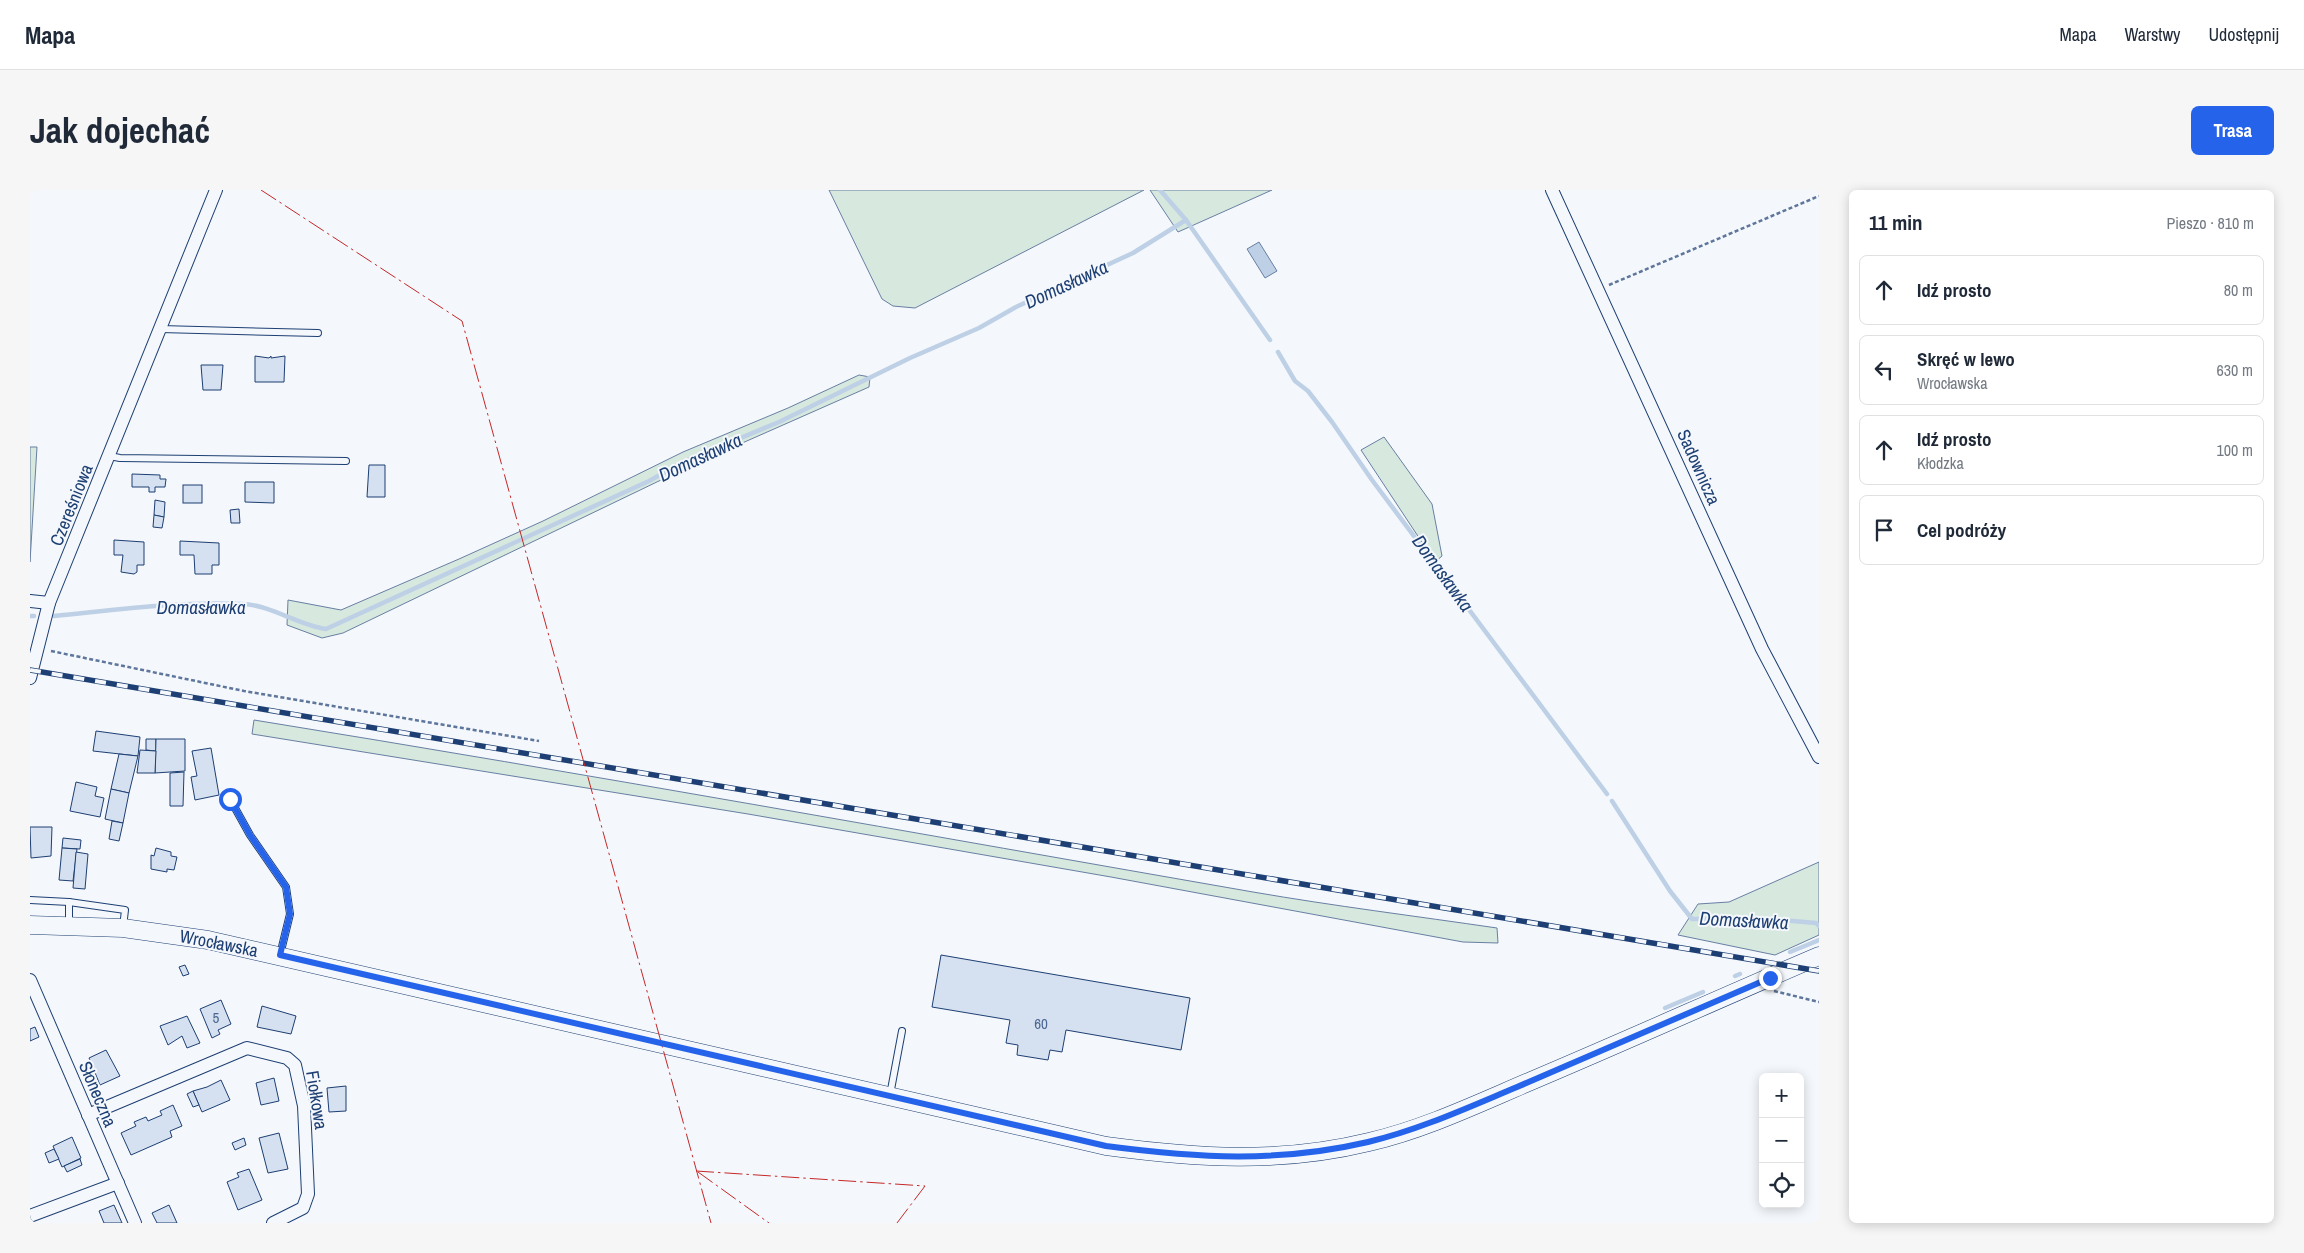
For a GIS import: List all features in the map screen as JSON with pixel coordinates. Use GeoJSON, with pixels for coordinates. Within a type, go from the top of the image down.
{"type":"FeatureCollection","features":[{"type":"Feature","properties":{"kind":"main road","name":"Wrocławska"},"geometry":{"type":"LineString","coordinates":[[30,926],[69,925],[123,928],[204,939],[1106,1146],[1182,1156],[1250,1158],[1306,1153],[1369,1142],[1425,1124],[1570,1064],[1817,957]]}},
{"type":"Feature","properties":{"kind":"street"},"geometry":{"type":"LineString","coordinates":[[109,456],[216,190]]}},
{"type":"Feature","properties":{"kind":"street","name":"Sadownicza"},"geometry":{"type":"LineString","coordinates":[[1552,190],[1599,289],[1762,649],[1819,757]]}},
{"type":"Feature","properties":{"kind":"street","name":"Czereśniowa"},"geometry":{"type":"LineString","coordinates":[[30,678],[49,603],[109,456]]}},
{"type":"Feature","properties":{"kind":"street"},"geometry":{"type":"LineString","coordinates":[[30,601],[49,603]]}},
{"type":"Feature","properties":{"kind":"street","name":"Słoneczna"},"geometry":{"type":"LineString","coordinates":[[30,980],[135,1223]]}},
{"type":"Feature","properties":{"kind":"street","name":"Fiołkowa"},"geometry":{"type":"LineString","coordinates":[[88,1115],[247,1048],[286,1058],[295,1065],[300,1080],[304,1106],[308,1194],[303,1208],[273,1223]]}},
{"type":"Feature","properties":{"kind":"street"},"geometry":{"type":"LineString","coordinates":[[30,1216],[118,1183]]}},
{"type":"Feature","properties":{"kind":"lane"},"geometry":{"type":"LineString","coordinates":[[160,329],[318,334]]}},
{"type":"Feature","properties":{"kind":"lane","name":"Czereśniowa"},"geometry":{"type":"LineString","coordinates":[[109,456],[120,458],[346,460]]}},
{"type":"Feature","properties":{"kind":"lane"},"geometry":{"type":"LineString","coordinates":[[230,799],[250,835],[286,887],[290,914],[280,955]]}},
{"type":"Feature","properties":{"kind":"lane"},"geometry":{"type":"LineString","coordinates":[[30,900],[69,902],[125,910],[123,928]]}},
{"type":"Feature","properties":{"kind":"lane"},"geometry":{"type":"LineString","coordinates":[[69,902],[69,925]]}},
{"type":"Feature","properties":{"kind":"lane"},"geometry":{"type":"LineString","coordinates":[[890,1095],[902,1031]]}},
{"type":"Feature","properties":{"kind":"path"},"geometry":{"type":"LineString","coordinates":[[1599,289],[1819,196]]}},
{"type":"Feature","properties":{"kind":"path"},"geometry":{"type":"LineString","coordinates":[[37,648],[244,691],[539,741]]}},
{"type":"Feature","properties":{"kind":"path"},"geometry":{"type":"LineString","coordinates":[[1759,982],[1777,993],[1819,1002]]}},
{"type":"Feature","properties":{"kind":"shaded area"},"geometry":{"type":"Polygon","coordinates":[[[829,190],[1144,190],[915,308],[893,306],[882,299],[829,190]]]}},
{"type":"Feature","properties":{"kind":"shaded area"},"geometry":{"type":"Polygon","coordinates":[[[1150,190],[1272,190],[1178,232],[1150,190]]]}},
{"type":"Feature","properties":{"kind":"shaded area"},"geometry":{"type":"Polygon","coordinates":[[[859,375],[870,377],[869,387],[688,467],[343,633],[322,638],[287,625],[288,600],[341,610],[543,521],[683,452],[788,408],[859,375]]]}},
{"type":"Feature","properties":{"kind":"shaded area"},"geometry":{"type":"Polygon","coordinates":[[[1384,437],[1432,504],[1442,556],[1435,562],[1361,450],[1384,437]]]}},
{"type":"Feature","properties":{"kind":"shaded area"},"geometry":{"type":"Polygon","coordinates":[[[30,447],[37,447],[30,562],[30,447]]]}},
{"type":"Feature","properties":{"kind":"shaded area"},"geometry":{"type":"Polygon","coordinates":[[[254,720],[629,783],[1253,892],[1497,928],[1498,943],[1463,942],[1111,877],[748,814],[252,734],[254,720]]]}},
{"type":"Feature","properties":{"kind":"shaded area"},"geometry":{"type":"Polygon","coordinates":[[[1819,862],[1819,935],[1775,955],[1678,935],[1698,904],[1729,902],[1819,862]]]}},
{"type":"Feature","properties":{"kind":"water"},"geometry":{"type":"Polygon","coordinates":[[[1259,242],[1277,271],[1265,278],[1247,249],[1259,242]]]}},
{"type":"Feature","properties":{"kind":"building"},"geometry":{"type":"Polygon","coordinates":[[[255,356],[269,358],[271,356],[271,358],[285,356],[284,382],[255,382],[255,356]]]}},
{"type":"Feature","properties":{"kind":"building"},"geometry":{"type":"Polygon","coordinates":[[[201,365],[223,365],[221,390],[203,390],[201,365]]]}},
{"type":"Feature","properties":{"kind":"building"},"geometry":{"type":"Polygon","coordinates":[[[369,465],[385,465],[385,497],[367,497],[369,465]]]}},
{"type":"Feature","properties":{"kind":"building"},"geometry":{"type":"Polygon","coordinates":[[[132,474],[160,475],[160,479],[166,479],[165,487],[155,487],[155,492],[149,492],[149,487],[132,487],[132,474]]]}},
{"type":"Feature","properties":{"kind":"building"},"geometry":{"type":"Polygon","coordinates":[[[245,482],[274,482],[274,503],[245,502],[245,482]]]}},
{"type":"Feature","properties":{"kind":"building"},"geometry":{"type":"Polygon","coordinates":[[[183,485],[202,485],[202,503],[183,503],[183,485]]]}},
{"type":"Feature","properties":{"kind":"building"},"geometry":{"type":"Polygon","coordinates":[[[155,500],[165,502],[164,517],[154,515],[155,500]]]}},
{"type":"Feature","properties":{"kind":"building"},"geometry":{"type":"Polygon","coordinates":[[[239,509],[240,523],[231,523],[230,510],[239,509]]]}},
{"type":"Feature","properties":{"kind":"building"},"geometry":{"type":"Polygon","coordinates":[[[154,515],[164,517],[162,528],[153,527],[154,515]]]}},
{"type":"Feature","properties":{"kind":"building"},"geometry":{"type":"Polygon","coordinates":[[[114,540],[144,542],[144,565],[137,565],[137,572],[134,574],[121,572],[123,555],[114,555],[114,540]]]}},
{"type":"Feature","properties":{"kind":"building"},"geometry":{"type":"Polygon","coordinates":[[[180,541],[219,543],[219,565],[212,565],[212,574],[195,574],[194,555],[180,555],[180,541]]]}},
{"type":"Feature","properties":{"kind":"building"},"geometry":{"type":"Polygon","coordinates":[[[96,731],[140,737],[138,756],[93,751],[96,731]]]}},
{"type":"Feature","properties":{"kind":"building"},"geometry":{"type":"Polygon","coordinates":[[[146,739],[156,739],[156,751],[146,750],[146,739]]]}},
{"type":"Feature","properties":{"kind":"building"},"geometry":{"type":"Polygon","coordinates":[[[156,739],[185,739],[185,771],[155,773],[156,739]]]}},
{"type":"Feature","properties":{"kind":"building"},"geometry":{"type":"Polygon","coordinates":[[[211,748],[219,795],[195,800],[191,777],[197,776],[192,751],[211,748]]]}},
{"type":"Feature","properties":{"kind":"building"},"geometry":{"type":"Polygon","coordinates":[[[140,750],[156,751],[155,773],[137,773],[140,750]]]}},
{"type":"Feature","properties":{"kind":"building"},"geometry":{"type":"Polygon","coordinates":[[[119,754],[138,756],[129,793],[111,789],[119,754]]]}},
{"type":"Feature","properties":{"kind":"building"},"geometry":{"type":"Polygon","coordinates":[[[184,772],[183,806],[170,806],[170,773],[184,772]]]}},
{"type":"Feature","properties":{"kind":"building"},"geometry":{"type":"Polygon","coordinates":[[[76,782],[97,787],[95,796],[104,798],[100,817],[70,811],[76,782]]]}},
{"type":"Feature","properties":{"kind":"building"},"geometry":{"type":"Polygon","coordinates":[[[111,789],[129,793],[123,823],[105,819],[111,789]]]}},
{"type":"Feature","properties":{"kind":"building"},"geometry":{"type":"Polygon","coordinates":[[[112,821],[123,823],[119,841],[109,839],[112,821]]]}},
{"type":"Feature","properties":{"kind":"building"},"geometry":{"type":"Polygon","coordinates":[[[30,827],[52,827],[51,856],[31,858],[30,827]]]}},
{"type":"Feature","properties":{"kind":"building"},"geometry":{"type":"Polygon","coordinates":[[[63,838],[81,840],[80,849],[62,848],[63,838]]]}},
{"type":"Feature","properties":{"kind":"building"},"geometry":{"type":"Polygon","coordinates":[[[62,848],[77,849],[73,881],[59,880],[62,848]]]}},
{"type":"Feature","properties":{"kind":"building"},"geometry":{"type":"Polygon","coordinates":[[[156,848],[171,852],[171,856],[177,857],[174,870],[167,869],[167,872],[151,869],[151,855],[154,856],[156,848]]]}},
{"type":"Feature","properties":{"kind":"building"},"geometry":{"type":"Polygon","coordinates":[[[76,852],[88,854],[85,889],[73,888],[76,852]]]}},
{"type":"Feature","properties":{"kind":"building"},"geometry":{"type":"Polygon","coordinates":[[[941,955],[1190,998],[1181,1050],[1066,1030],[1062,1052],[1050,1050],[1048,1060],[1017,1055],[1018,1045],[1006,1043],[1010,1020],[932,1007],[941,955]]]}},
{"type":"Feature","properties":{"kind":"building"},"geometry":{"type":"Polygon","coordinates":[[[185,965],[189,974],[183,976],[179,967],[185,965]]]}},
{"type":"Feature","properties":{"kind":"building"},"geometry":{"type":"Polygon","coordinates":[[[221,1000],[231,1024],[218,1030],[220,1034],[212,1038],[200,1009],[221,1000]]]}},
{"type":"Feature","properties":{"kind":"building"},"geometry":{"type":"Polygon","coordinates":[[[262,1006],[296,1016],[291,1034],[257,1027],[262,1006]]]}},
{"type":"Feature","properties":{"kind":"building"},"geometry":{"type":"Polygon","coordinates":[[[187,1016],[200,1043],[187,1048],[182,1036],[168,1045],[160,1026],[187,1016]]]}},
{"type":"Feature","properties":{"kind":"building"},"geometry":{"type":"Polygon","coordinates":[[[35,1027],[39,1037],[30,1041],[30,1029],[35,1027]]]}},
{"type":"Feature","properties":{"kind":"building"},"geometry":{"type":"Polygon","coordinates":[[[106,1050],[120,1076],[100,1085],[89,1058],[106,1050]]]}},
{"type":"Feature","properties":{"kind":"building"},"geometry":{"type":"Polygon","coordinates":[[[274,1078],[279,1101],[261,1105],[256,1083],[274,1078]]]}},
{"type":"Feature","properties":{"kind":"building"},"geometry":{"type":"Polygon","coordinates":[[[221,1080],[230,1100],[202,1112],[193,1091],[221,1080]]]}},
{"type":"Feature","properties":{"kind":"building"},"geometry":{"type":"Polygon","coordinates":[[[346,1086],[346,1111],[329,1112],[327,1088],[346,1086]]]}},
{"type":"Feature","properties":{"kind":"building"},"geometry":{"type":"Polygon","coordinates":[[[193,1091],[199,1105],[193,1107],[187,1094],[193,1091]]]}},
{"type":"Feature","properties":{"kind":"building"},"geometry":{"type":"Polygon","coordinates":[[[173,1105],[182,1126],[170,1131],[172,1137],[131,1155],[121,1133],[136,1126],[134,1122],[146,1117],[148,1121],[162,1115],[160,1111],[173,1105]]]}},
{"type":"Feature","properties":{"kind":"building"},"geometry":{"type":"Polygon","coordinates":[[[279,1133],[288,1169],[268,1173],[259,1138],[279,1133]]]}},
{"type":"Feature","properties":{"kind":"building"},"geometry":{"type":"Polygon","coordinates":[[[72,1137],[81,1158],[62,1167],[53,1146],[72,1137]]]}},
{"type":"Feature","properties":{"kind":"building"},"geometry":{"type":"Polygon","coordinates":[[[244,1138],[246,1145],[235,1150],[232,1143],[244,1138]]]}},
{"type":"Feature","properties":{"kind":"building"},"geometry":{"type":"Polygon","coordinates":[[[54,1149],[59,1159],[49,1163],[45,1153],[54,1149]]]}},
{"type":"Feature","properties":{"kind":"building"},"geometry":{"type":"Polygon","coordinates":[[[80,1159],[82,1165],[67,1172],[64,1166],[80,1159]]]}},
{"type":"Feature","properties":{"kind":"building"},"geometry":{"type":"Polygon","coordinates":[[[249,1169],[262,1200],[238,1210],[227,1182],[239,1177],[237,1173],[249,1169]]]}},
{"type":"Feature","properties":{"kind":"building"},"geometry":{"type":"Polygon","coordinates":[[[114,1205],[122,1223],[104,1223],[99,1211],[114,1205]]]}},
{"type":"Feature","properties":{"kind":"building"},"geometry":{"type":"Polygon","coordinates":[[[169,1205],[177,1223],[157,1223],[152,1213],[169,1205]]]}},
{"type":"Feature","properties":{"kind":"waterway","name":"Domasławka"},"geometry":{"type":"LineString","coordinates":[[1160,190],[1186,220],[1270,340]]}},
{"type":"Feature","properties":{"kind":"waterway","name":"Domasławka"},"geometry":{"type":"LineString","coordinates":[[54,616],[171,605],[242,604],[264,608],[305,624],[326,629],[649,481],[685,461],[779,422],[910,358],[979,328],[1016,307],[1133,253],[1186,220]]}},
{"type":"Feature","properties":{"kind":"waterway","name":"Domasławka"},"geometry":{"type":"LineString","coordinates":[[1278,352],[1295,381],[1308,391],[1332,422],[1372,480],[1607,794]]}},
{"type":"Feature","properties":{"kind":"waterway","name":"Domasławka"},"geometry":{"type":"LineString","coordinates":[[1612,801],[1670,891],[1692,919],[1758,918],[1816,923],[1819,926]]}},
{"type":"Feature","properties":{"kind":"waterway"},"geometry":{"type":"LineString","coordinates":[[1790,952],[1819,940]]}},
{"type":"Feature","properties":{"kind":"waterway"},"geometry":{"type":"LineString","coordinates":[[1735,976],[1740,974]]}},
{"type":"Feature","properties":{"kind":"waterway"},"geometry":{"type":"LineString","coordinates":[[1665,1008],[1703,992]]}},
{"type":"Feature","properties":{"kind":"railway"},"geometry":{"type":"LineString","coordinates":[[30,670],[1819,971]]}},
{"type":"Feature","properties":{"kind":"power"},"geometry":{"type":"LineString","coordinates":[[261,190],[462,321],[711,1223]]}},
{"type":"Feature","properties":{"kind":"power"},"geometry":{"type":"LineString","coordinates":[[696,1171],[925,1186]]}},
{"type":"Feature","properties":{"kind":"power"},"geometry":{"type":"LineString","coordinates":[[698,1172],[769,1223]]}},
{"type":"Feature","properties":{"kind":"power"},"geometry":{"type":"LineString","coordinates":[[897,1223],[925,1186]]}},
{"type":"Feature","properties":{"kind":"route"},"geometry":{"type":"LineString","coordinates":[[230,799],[250,835],[286,887],[290,914],[280,955],[684,1050],[890,1095],[1106,1146],[1182,1156],[1250,1158],[1306,1153],[1369,1142],[1425,1124],[1474,1105],[1770,978]]}}]}
